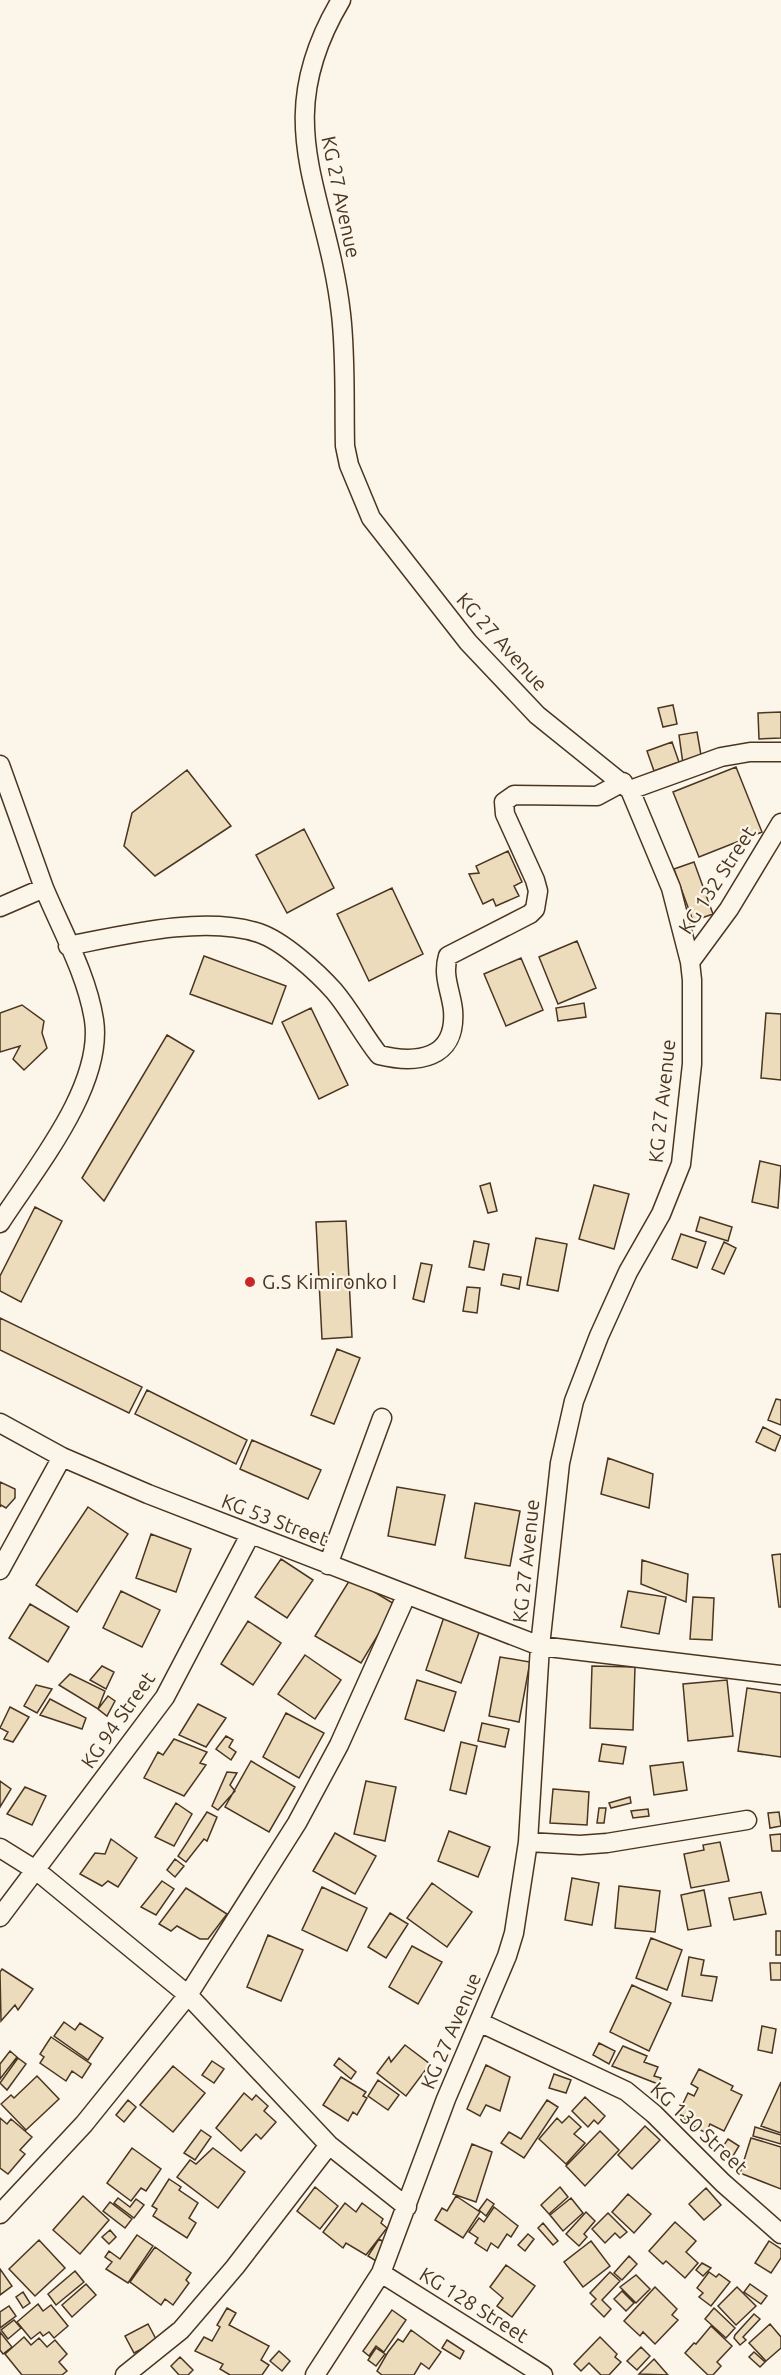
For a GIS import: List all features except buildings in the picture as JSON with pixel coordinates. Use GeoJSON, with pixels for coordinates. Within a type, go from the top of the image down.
{"type":"FeatureCollection","features":[{"type":"Feature","properties":{"kind":"street","name":"KG 27 Avenue"},"geometry":{"type":"LineString","coordinates":[[315,2375],[381,2273],[446,2099],[507,1956],[514,1933],[528,1842],[540,1646],[560,1464],[574,1401],[628,1272],[661,1214],[681,1164],[692,1064],[690,962],[670,888],[627,786],[537,714],[468,642],[371,518],[349,465],[345,446],[341,314],[304,144],[304,107],[311,72],[323,36],[341,0]]}},
{"type":"Feature","properties":{"kind":"street"},"geometry":{"type":"LineString","coordinates":[[68,946],[175,927],[235,928],[260,933],[300,958],[334,992],[379,1055],[405,1061],[428,1056],[442,1049],[450,1035],[453,1011],[446,978],[448,956],[530,914],[538,901],[535,880],[505,814],[504,802],[514,795],[597,796],[727,756],[781,752]]}},
{"type":"Feature","properties":{"kind":"street"},"geometry":{"type":"LineString","coordinates":[[0,765],[44,888],[88,994],[94,1023],[93,1052],[86,1084],[67,1119],[0,1223]]}},
{"type":"Feature","properties":{"kind":"street","name":"KG 132 Street"},"geometry":{"type":"LineString","coordinates":[[690,962],[729,909],[781,823]]}},
{"type":"Feature","properties":{"kind":"street"},"geometry":{"type":"LineString","coordinates":[[0,907],[44,888]]}},
{"type":"Feature","properties":{"kind":"street"},"geometry":{"type":"LineString","coordinates":[[328,1565],[382,1418]]}},
{"type":"Feature","properties":{"kind":"street","name":"KG 53 Street"},"geometry":{"type":"LineString","coordinates":[[0,1423],[62,1457],[406,1596],[540,1646],[781,1674]]}},
{"type":"Feature","properties":{"kind":"street"},"geometry":{"type":"LineString","coordinates":[[0,1570],[62,1457]]}},
{"type":"Feature","properties":{"kind":"street","name":"KG 94 Street"},"geometry":{"type":"LineString","coordinates":[[0,1917],[37,1871],[165,1697],[250,1534]]}},
{"type":"Feature","properties":{"kind":"street"},"geometry":{"type":"LineString","coordinates":[[0,2214],[84,2124],[188,1995],[297,1823],[339,1745],[406,1596]]}},
{"type":"Feature","properties":{"kind":"street"},"geometry":{"type":"LineString","coordinates":[[528,1842],[580,1845],[607,1843],[747,1820]]}},
{"type":"Feature","properties":{"kind":"street"},"geometry":{"type":"LineString","coordinates":[[0,1848],[37,1871],[188,1995],[329,2145],[407,2207]]}},
{"type":"Feature","properties":{"kind":"street","name":"KG 130 Street"},"geometry":{"type":"LineString","coordinates":[[479,2022],[626,2091],[654,2114],[723,2183],[781,2234]]}},
{"type":"Feature","properties":{"kind":"street"},"geometry":{"type":"LineString","coordinates":[[125,2375],[181,2330],[235,2266],[329,2145]]}},
{"type":"Feature","properties":{"kind":"street","name":"KG 128 Street"},"geometry":{"type":"LineString","coordinates":[[381,2273],[543,2375]]}},
{"type":"Feature","properties":{"kind":"place","name":"G.S Kimironko I"},"geometry":{"type":"Point","coordinates":[250,1282]}}]}
